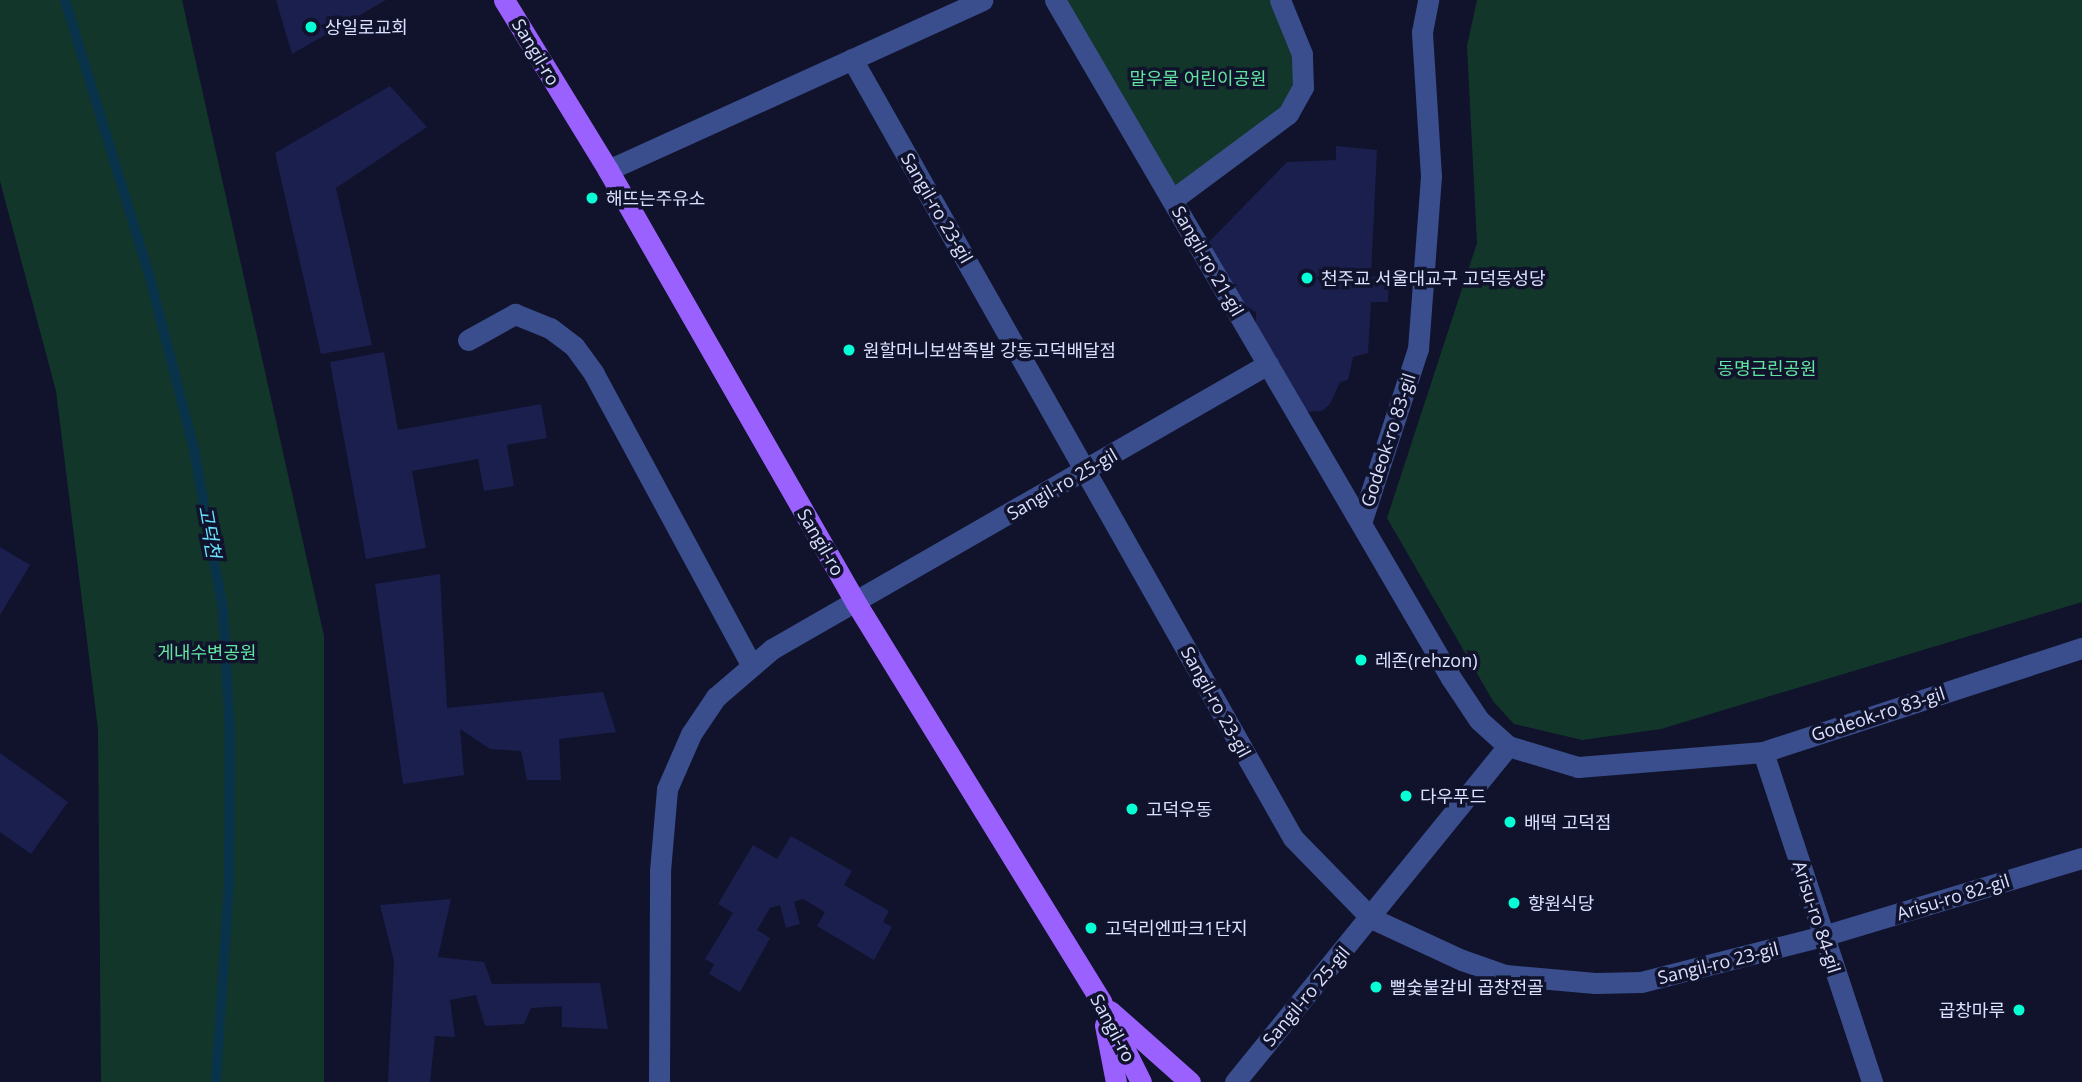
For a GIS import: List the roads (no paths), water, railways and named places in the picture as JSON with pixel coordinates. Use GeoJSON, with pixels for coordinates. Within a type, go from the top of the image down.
{"type":"FeatureCollection","features":[{"type":"Feature","properties":{"kind":"main road","name":"Sangil-ro"},"geometry":{"type":"LineString","coordinates":[[510,2],[856,603],[1101,1002],[1141,1082]]}},
{"type":"Feature","properties":{"kind":"main road"},"geometry":{"type":"LineString","coordinates":[[1101,1002],[1115,1082]]}},
{"type":"Feature","properties":{"kind":"main road"},"geometry":{"type":"LineString","coordinates":[[1101,1002],[1190,1082]]}},
{"type":"Feature","properties":{"kind":"street"},"geometry":{"type":"LineString","coordinates":[[608,170],[982,0]]}},
{"type":"Feature","properties":{"kind":"street","name":"Sangil-ro 21-gil"},"geometry":{"type":"LineString","coordinates":[[1055,0],[1361,523]]}},
{"type":"Feature","properties":{"kind":"street"},"geometry":{"type":"LineString","coordinates":[[1172,200],[1288,114],[1303,87],[1302,54],[1280,0]]}},
{"type":"Feature","properties":{"kind":"street","name":"Godeok-ro 83-gil"},"geometry":{"type":"LineString","coordinates":[[1428,0],[1422,32],[1430,176],[1418,349],[1361,523],[1479,720],[1508,746],[1578,767],[1763,752],[2082,648]]}},
{"type":"Feature","properties":{"kind":"street","name":"Sangil-ro 23-gil"},"geometry":{"type":"LineString","coordinates":[[852,59],[1293,838],[1371,918],[1462,960],[1505,975],[1595,983],[1642,982],[1824,936]]}},
{"type":"Feature","properties":{"kind":"street"},"geometry":{"type":"LineString","coordinates":[[468,340],[515,314],[550,328],[574,346],[594,374],[752,666]]}},
{"type":"Feature","properties":{"kind":"street","name":"Sangil-ro 25-gil"},"geometry":{"type":"LineString","coordinates":[[659,1082],[660,872],[667,789],[691,734],[716,697],[772,649],[1268,364]]}},
{"type":"Feature","properties":{"kind":"street","name":"Sangil-ro 25-gil"},"geometry":{"type":"LineString","coordinates":[[1235,1082],[1371,918],[1508,746]]}},
{"type":"Feature","properties":{"kind":"street","name":"Arisu-ro 84-gil"},"geometry":{"type":"LineString","coordinates":[[1763,752],[1872,1082]]}},
{"type":"Feature","properties":{"kind":"street","name":"Arisu-ro 82-gil"},"geometry":{"type":"LineString","coordinates":[[1824,936],[2082,859]]}},
{"type":"Feature","properties":{"kind":"waterway","name":"고덕천"},"geometry":{"type":"LineString","coordinates":[[65,0],[151,282],[194,450],[223,610],[230,733],[229,884],[216,1082]]}},
{"type":"Feature","properties":{"kind":"place","name":"상일로교회"},"geometry":{"type":"Point","coordinates":[311,27]}},
{"type":"Feature","properties":{"kind":"place","name":"해뜨는주유소"},"geometry":{"type":"Point","coordinates":[592,198]}},
{"type":"Feature","properties":{"kind":"place","name":"천주교 서울대교구 고덕동성당"},"geometry":{"type":"Point","coordinates":[1307,278]}},
{"type":"Feature","properties":{"kind":"place","name":"원할머니보쌈족발 강동고덕배달점"},"geometry":{"type":"Point","coordinates":[849,350]}},
{"type":"Feature","properties":{"kind":"place","name":"레존(rehzon)"},"geometry":{"type":"Point","coordinates":[1361,660]}},
{"type":"Feature","properties":{"kind":"place","name":"다우푸드"},"geometry":{"type":"Point","coordinates":[1406,796]}},
{"type":"Feature","properties":{"kind":"place","name":"고덕우동"},"geometry":{"type":"Point","coordinates":[1132,809]}},
{"type":"Feature","properties":{"kind":"place","name":"배떡 고덕점"},"geometry":{"type":"Point","coordinates":[1510,822]}},
{"type":"Feature","properties":{"kind":"place","name":"향원식당"},"geometry":{"type":"Point","coordinates":[1514,903]}},
{"type":"Feature","properties":{"kind":"place","name":"고덕리엔파크1단지"},"geometry":{"type":"Point","coordinates":[1091,928]}},
{"type":"Feature","properties":{"kind":"place","name":"뻘숯불갈비 곱창전골"},"geometry":{"type":"Point","coordinates":[1376,987]}},
{"type":"Feature","properties":{"kind":"place","name":"곱창마루"},"geometry":{"type":"Point","coordinates":[2019,1010]}},
{"type":"Feature","properties":{"kind":"park label","name":"말우물 어린이공원"},"geometry":{"type":"Point","coordinates":[1198,78]}},
{"type":"Feature","properties":{"kind":"park label","name":"동명근린공원"},"geometry":{"type":"Point","coordinates":[1767,368]}},
{"type":"Feature","properties":{"kind":"park label","name":"게내수변공원"},"geometry":{"type":"Point","coordinates":[207,652]}}]}
